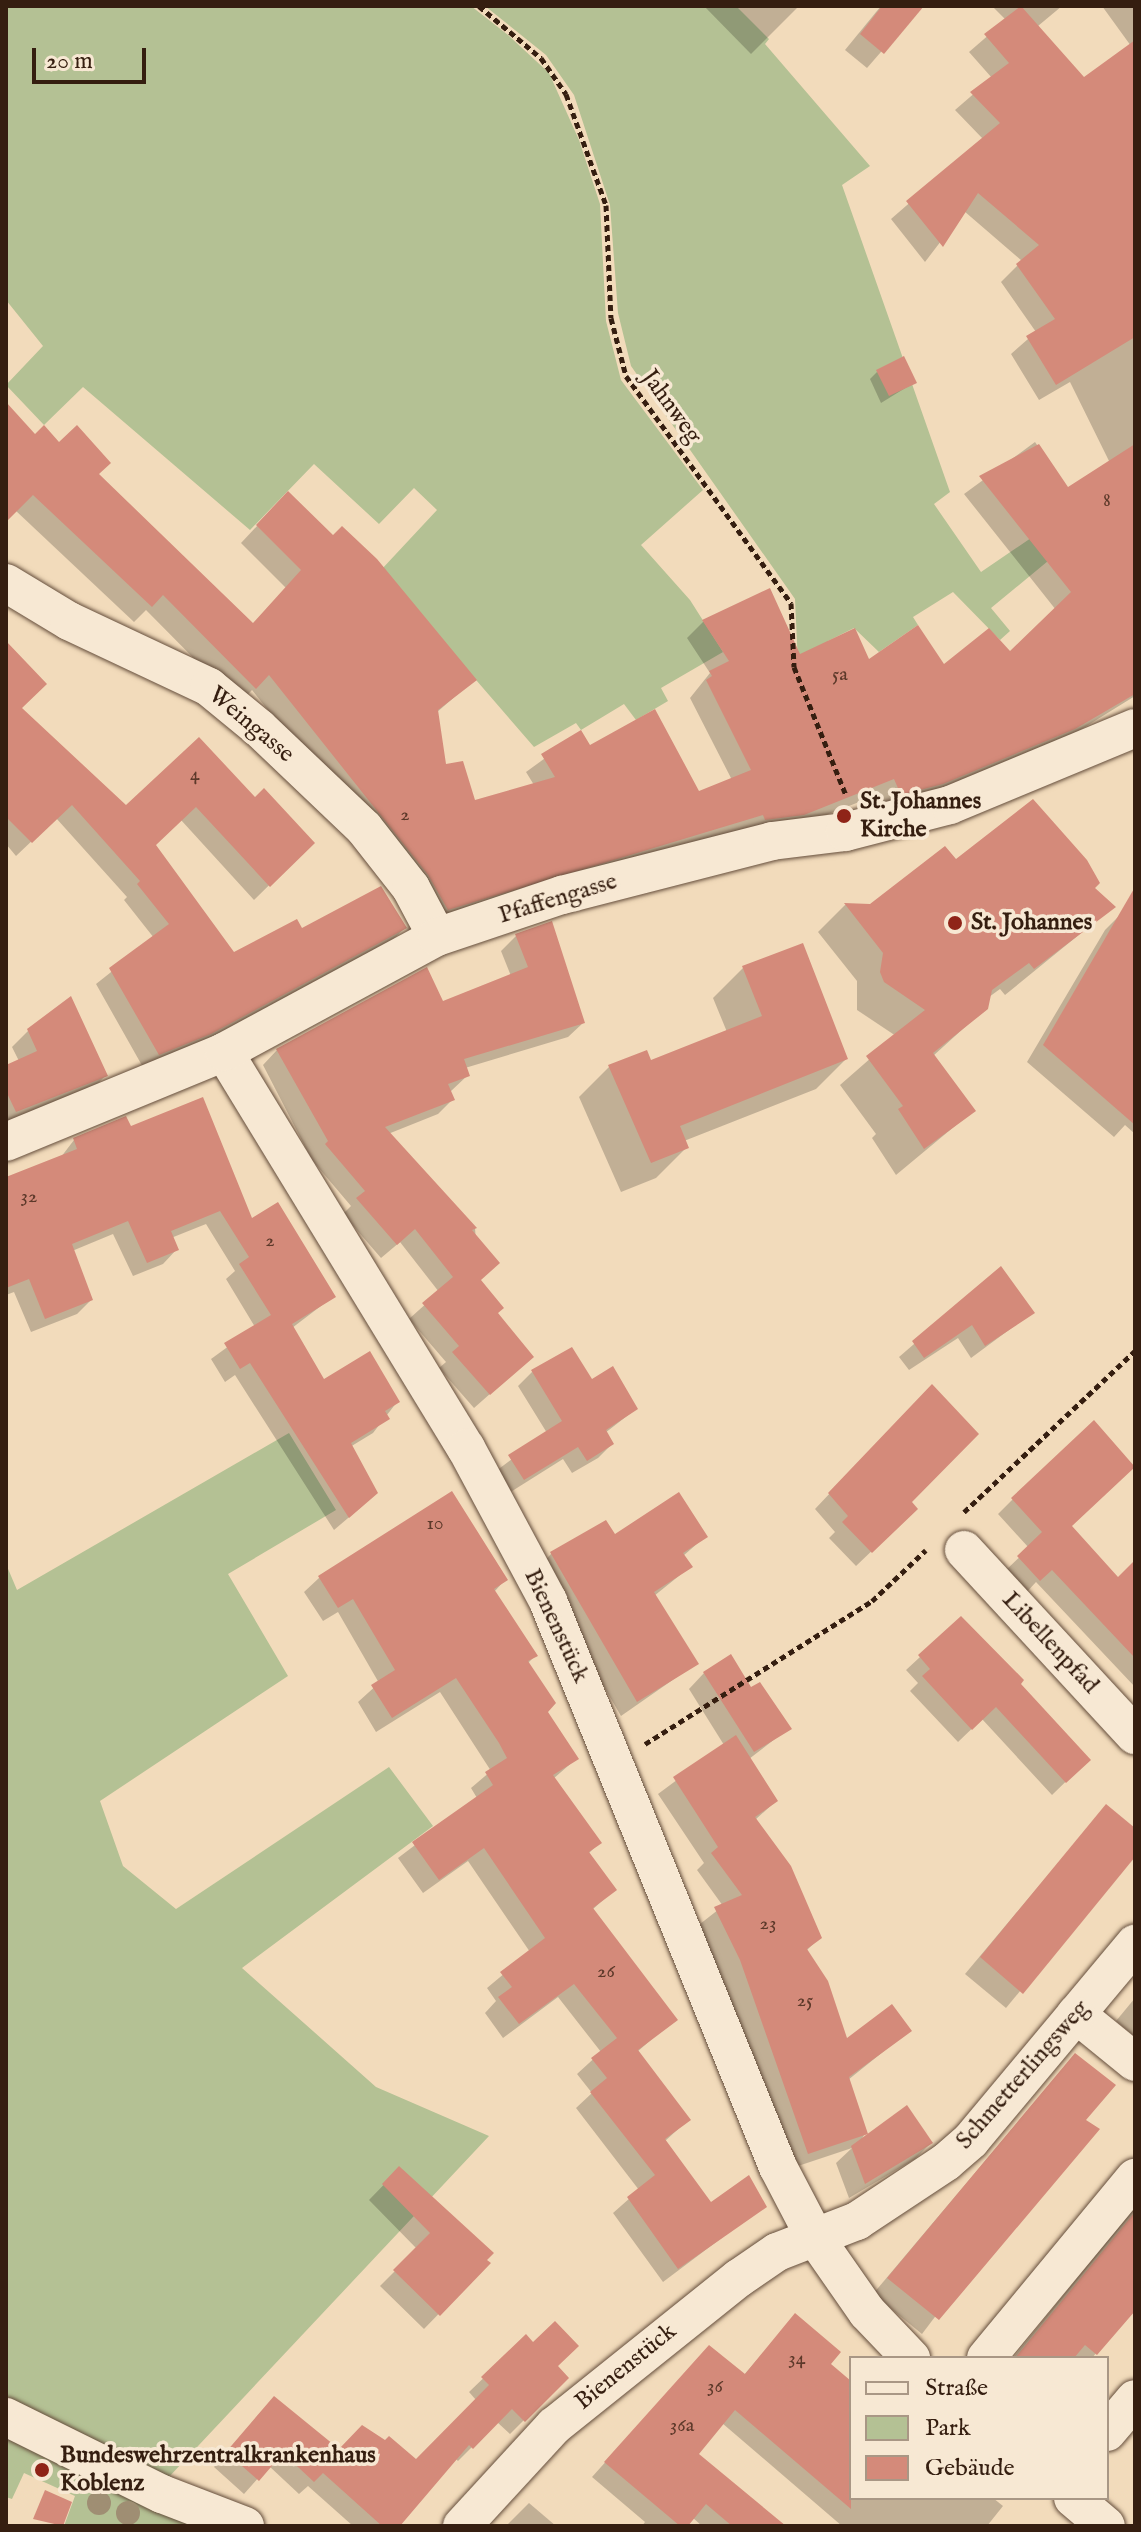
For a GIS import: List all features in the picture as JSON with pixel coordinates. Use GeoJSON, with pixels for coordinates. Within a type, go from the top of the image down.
{"type":"FeatureCollection","features":[{"type":"Feature","properties":{"kind":"street","name":"Weingasse"},"geometry":{"type":"LineString","coordinates":[[6,583],[69,621],[209,687],[259,728],[364,828],[411,888],[437,937]]}},
{"type":"Feature","properties":{"kind":"street","name":"Pfaffengasse"},"geometry":{"type":"LineString","coordinates":[[6,1142],[224,1052],[437,937],[562,895],[772,841],[860,829],[950,805],[1135,728]]}},
{"type":"Feature","properties":{"kind":"street","name":"Bienenstück"},"geometry":{"type":"LineString","coordinates":[[224,1052],[466,1448],[548,1601],[617,1761],[743,2084],[814,2236],[867,2312],[909,2356]]}},
{"type":"Feature","properties":{"kind":"street","name":"Libellenpfad"},"geometry":{"type":"LineString","coordinates":[[951,1537],[1135,1735]]}},
{"type":"Feature","properties":{"kind":"street","name":"Schmetterlingsweg"},"geometry":{"type":"LineString","coordinates":[[814,2236],[857,2221],[946,2162],[971,2140],[1135,1944]]}},
{"type":"Feature","properties":{"kind":"street"},"geometry":{"type":"LineString","coordinates":[[1076,2014],[1135,2062]]}},
{"type":"Feature","properties":{"kind":"street"},"geometry":{"type":"LineString","coordinates":[[988,2356],[1135,2178]]}},
{"type":"Feature","properties":{"kind":"street","name":"Bienenstück"},"geometry":{"type":"LineString","coordinates":[[462,2526],[554,2426],[616,2373],[739,2278],[777,2252],[814,2236]]}},
{"type":"Feature","properties":{"kind":"street"},"geometry":{"type":"LineString","coordinates":[[1109,2430],[1135,2399]]}},
{"type":"Feature","properties":{"kind":"street"},"geometry":{"type":"LineString","coordinates":[[6,2417],[162,2494],[245,2526]]}},
{"type":"Feature","properties":{"kind":"street"},"geometry":{"type":"LineString","coordinates":[[1075,2500],[1106,2526]]}},
{"type":"Feature","properties":{"kind":"path","name":"Jahnweg"},"geometry":{"type":"LineString","coordinates":[[479,6],[541,58],[566,94],[606,205],[611,318],[626,376],[791,603],[798,681],[860,829]]}},
{"type":"Feature","properties":{"kind":"path"},"geometry":{"type":"LineString","coordinates":[[617,1761],[872,1601],[951,1537],[1135,1351]]}},
{"type":"Feature","properties":{"kind":"green space"},"geometry":{"type":"Polygon","coordinates":[[[6,6],[471,6],[508,35],[549,73],[579,140],[600,204],[606,321],[621,380],[703,490],[641,545],[690,600],[723,652],[661,688],[668,701],[636,720],[624,704],[581,730],[576,723],[534,747],[381,570],[437,510],[414,488],[379,524],[314,464],[250,530],[83,387],[44,425],[6,385],[43,346],[6,300],[6,6]]]}},
{"type":"Feature","properties":{"kind":"green space"},"geometry":{"type":"Polygon","coordinates":[[[485,6],[736,6],[769,39],[765,44],[870,166],[842,185],[950,492],[934,504],[981,572],[1031,538],[1048,561],[991,608],[1010,631],[1000,640],[953,592],[913,617],[918,625],[879,652],[854,628],[828,641],[831,650],[798,665],[795,599],[631,366],[618,313],[610,205],[574,95],[546,55],[485,6]]]}},
{"type":"Feature","properties":{"kind":"green space"},"geometry":{"type":"Polygon","coordinates":[[[289,1433],[336,1510],[228,1574],[288,1676],[100,1801],[123,1866],[176,1909],[389,1767],[433,1826],[242,1968],[376,2087],[489,2136],[168,2478],[26,2411],[6,2395],[6,1564],[17,1590],[289,1433]]]}},
{"type":"Feature","properties":{"kind":"green space","name":"Bundeswehrzentralkrankenhaus Koblenz"},"geometry":{"type":"Polygon","coordinates":[[[6,2435],[196,2526],[64,2526],[75,2496],[24,2473],[12,2499],[6,2497],[6,2435]]]}},
{"type":"Feature","properties":{"kind":"building"},"geometry":{"type":"Polygon","coordinates":[[[882,6],[924,6],[884,54],[860,34],[882,6]]]}},
{"type":"Feature","properties":{"kind":"building"},"geometry":{"type":"Polygon","coordinates":[[[1021,6],[1084,77],[1135,40],[1135,337],[1056,385],[1026,336],[1055,319],[1016,264],[1039,245],[978,193],[943,247],[906,201],[1000,123],[970,92],[1009,63],[984,34],[1021,6]]]}},
{"type":"Feature","properties":{"kind":"building"},"geometry":{"type":"Polygon","coordinates":[[[904,356],[917,383],[889,396],[876,370],[904,356]]]}},
{"type":"Feature","properties":{"kind":"building"},"geometry":{"type":"Polygon","coordinates":[[[6,402],[35,434],[44,425],[59,442],[77,425],[111,463],[99,474],[253,623],[301,570],[256,525],[288,491],[333,535],[342,526],[377,559],[477,680],[438,710],[446,764],[463,761],[475,800],[555,777],[541,754],[581,730],[590,745],[655,709],[699,791],[751,770],[706,680],[712,676],[709,671],[729,661],[702,620],[770,588],[800,654],[855,628],[869,659],[918,625],[944,664],[989,628],[1010,651],[1071,592],[979,476],[1039,444],[1068,487],[1135,444],[1135,694],[1075,729],[943,784],[901,795],[894,779],[804,815],[765,820],[763,815],[448,910],[428,875],[269,675],[256,689],[163,595],[152,607],[33,495],[6,522],[6,402]]]}},
{"type":"Feature","properties":{"kind":"building"},"geometry":{"type":"Polygon","coordinates":[[[6,641],[47,684],[22,708],[126,805],[199,737],[255,797],[264,788],[315,843],[270,887],[196,807],[156,845],[234,952],[297,919],[302,928],[381,886],[407,928],[211,1034],[159,1055],[109,968],[169,924],[137,884],[140,881],[72,805],[32,843],[6,817],[6,641]]]}},
{"type":"Feature","properties":{"kind":"building","name":"St. Johannes"},"geometry":{"type":"Polygon","coordinates":[[[1033,799],[1087,860],[1100,883],[1095,888],[1116,907],[1034,969],[1029,963],[992,990],[988,1009],[933,1053],[976,1111],[924,1149],[898,1109],[903,1106],[866,1056],[925,1010],[884,982],[880,972],[883,953],[844,903],[870,904],[945,846],[956,859],[1033,799]]]}},
{"type":"Feature","properties":{"kind":"building"},"geometry":{"type":"Polygon","coordinates":[[[1135,887],[1135,1125],[1043,1045],[1135,887]]]}},
{"type":"Feature","properties":{"kind":"building"},"geometry":{"type":"Polygon","coordinates":[[[552,921],[585,1023],[464,1059],[470,1076],[448,1084],[455,1100],[385,1127],[477,1228],[472,1230],[500,1263],[481,1280],[504,1308],[498,1313],[534,1357],[490,1395],[452,1352],[459,1346],[422,1303],[453,1277],[415,1229],[397,1245],[356,1198],[365,1191],[325,1144],[328,1141],[276,1049],[427,967],[443,1001],[528,967],[515,934],[552,921]]]}},
{"type":"Feature","properties":{"kind":"building"},"geometry":{"type":"Polygon","coordinates":[[[803,943],[848,1059],[680,1126],[689,1148],[651,1163],[608,1065],[647,1050],[651,1060],[762,1016],[742,966],[803,943]]]}},
{"type":"Feature","properties":{"kind":"building"},"geometry":{"type":"Polygon","coordinates":[[[71,996],[108,1076],[16,1112],[6,1091],[6,1065],[37,1051],[27,1029],[71,996]]]}},
{"type":"Feature","properties":{"kind":"building"},"geometry":{"type":"Polygon","coordinates":[[[203,1097],[252,1218],[278,1202],[336,1297],[292,1324],[324,1379],[370,1351],[400,1402],[385,1411],[390,1419],[351,1443],[378,1493],[349,1518],[250,1363],[240,1369],[224,1343],[271,1315],[239,1264],[249,1257],[220,1211],[171,1231],[179,1250],[147,1263],[128,1221],[72,1244],[93,1300],[45,1319],[29,1279],[6,1288],[6,1177],[77,1149],[73,1138],[126,1116],[131,1126],[203,1097]]]}},
{"type":"Feature","properties":{"kind":"building"},"geometry":{"type":"Polygon","coordinates":[[[1001,1266],[1035,1313],[985,1346],[972,1325],[924,1358],[912,1341],[1001,1266]]]}},
{"type":"Feature","properties":{"kind":"building"},"geometry":{"type":"Polygon","coordinates":[[[572,1347],[592,1379],[613,1366],[638,1409],[606,1430],[614,1444],[587,1461],[578,1447],[524,1480],[508,1455],[562,1421],[531,1370],[572,1347]]]}},
{"type":"Feature","properties":{"kind":"building"},"geometry":{"type":"Polygon","coordinates":[[[932,1384],[979,1434],[912,1502],[918,1509],[872,1553],[842,1522],[848,1516],[828,1493],[932,1384]]]}},
{"type":"Feature","properties":{"kind":"building"},"geometry":{"type":"Polygon","coordinates":[[[1094,1420],[1135,1467],[1072,1526],[1118,1577],[1135,1560],[1135,1658],[1052,1570],[1040,1581],[1017,1556],[1042,1532],[1011,1498],[1094,1420]]]}},
{"type":"Feature","properties":{"kind":"building"},"geometry":{"type":"Polygon","coordinates":[[[452,1491],[508,1580],[494,1589],[538,1656],[528,1661],[556,1703],[548,1712],[579,1759],[553,1775],[602,1843],[589,1852],[617,1890],[593,1908],[678,2020],[638,2050],[691,2120],[665,2139],[711,2202],[749,2175],[767,2207],[678,2269],[627,2197],[655,2175],[590,2092],[607,2078],[591,2058],[617,2038],[574,1984],[519,2024],[498,1997],[512,1987],[500,1972],[545,1938],[484,1848],[439,1880],[412,1842],[493,1785],[485,1772],[507,1758],[456,1678],[392,1718],[371,1685],[395,1670],[353,1599],[338,1608],[318,1576],[452,1491]]]}},
{"type":"Feature","properties":{"kind":"building"},"geometry":{"type":"Polygon","coordinates":[[[679,1492],[708,1537],[683,1553],[693,1567],[654,1592],[699,1664],[637,1702],[550,1552],[606,1520],[615,1534],[679,1492]]]}},
{"type":"Feature","properties":{"kind":"building"},"geometry":{"type":"Polygon","coordinates":[[[961,1616],[1024,1680],[1021,1684],[1091,1760],[1066,1783],[996,1707],[972,1730],[922,1676],[930,1669],[918,1655],[961,1616]]]}},
{"type":"Feature","properties":{"kind":"building"},"geometry":{"type":"Polygon","coordinates":[[[731,1654],[751,1687],[760,1682],[792,1729],[754,1752],[703,1672],[731,1654]]]}},
{"type":"Feature","properties":{"kind":"building"},"geometry":{"type":"Polygon","coordinates":[[[736,1735],[778,1801],[755,1817],[791,1866],[822,1938],[807,1949],[828,1981],[847,2038],[892,2004],[912,2031],[849,2077],[868,2134],[808,2154],[740,1960],[714,1907],[742,1895],[711,1853],[718,1847],[673,1777],[736,1735]]]}},
{"type":"Feature","properties":{"kind":"building"},"geometry":{"type":"Polygon","coordinates":[[[1106,1804],[1135,1828],[1135,1857],[1023,1994],[980,1957],[1106,1804]]]}},
{"type":"Feature","properties":{"kind":"building"},"geometry":{"type":"Polygon","coordinates":[[[1075,2053],[1116,2085],[1086,2120],[1100,2129],[939,2320],[887,2278],[1075,2053]]]}},
{"type":"Feature","properties":{"kind":"building"},"geometry":{"type":"Polygon","coordinates":[[[907,2105],[933,2143],[865,2184],[851,2146],[907,2105]]]}},
{"type":"Feature","properties":{"kind":"building"},"geometry":{"type":"Polygon","coordinates":[[[399,2166],[494,2253],[487,2260],[491,2263],[440,2316],[393,2270],[430,2233],[382,2184],[399,2166]]]}},
{"type":"Feature","properties":{"kind":"building"},"geometry":{"type":"Polygon","coordinates":[[[1135,2212],[1135,2311],[1097,2355],[1085,2345],[1076,2356],[1017,2356],[1135,2212]]]}},
{"type":"Feature","properties":{"kind":"building"},"geometry":{"type":"Polygon","coordinates":[[[795,2313],[841,2352],[831,2364],[849,2379],[851,2509],[735,2410],[699,2454],[786,2526],[732,2526],[706,2504],[688,2526],[680,2526],[604,2462],[709,2345],[745,2374],[795,2313]]]}},
{"type":"Feature","properties":{"kind":"building"},"geometry":{"type":"Polygon","coordinates":[[[555,2321],[579,2346],[558,2366],[569,2378],[525,2422],[512,2409],[473,2449],[469,2445],[400,2526],[382,2526],[323,2473],[314,2482],[283,2453],[259,2481],[226,2452],[274,2396],[339,2449],[362,2425],[385,2440],[389,2436],[416,2459],[489,2385],[481,2377],[526,2334],[533,2342],[555,2321]]]}},
{"type":"Feature","properties":{"kind":"building"},"geometry":{"type":"Polygon","coordinates":[[[45,2490],[72,2502],[63,2526],[33,2519],[45,2490]]]}},
{"type":"Feature","properties":{"kind":"place","name":"St. Johannes Kirche"},"geometry":{"type":"Point","coordinates":[844,816]}},
{"type":"Feature","properties":{"kind":"place","name":"St. Johannes"},"geometry":{"type":"Point","coordinates":[955,923]}},
{"type":"Feature","properties":{"kind":"place","name":"Bundeswehrzentralkrankenhaus Koblenz"},"geometry":{"type":"Point","coordinates":[42,2470]}}]}
